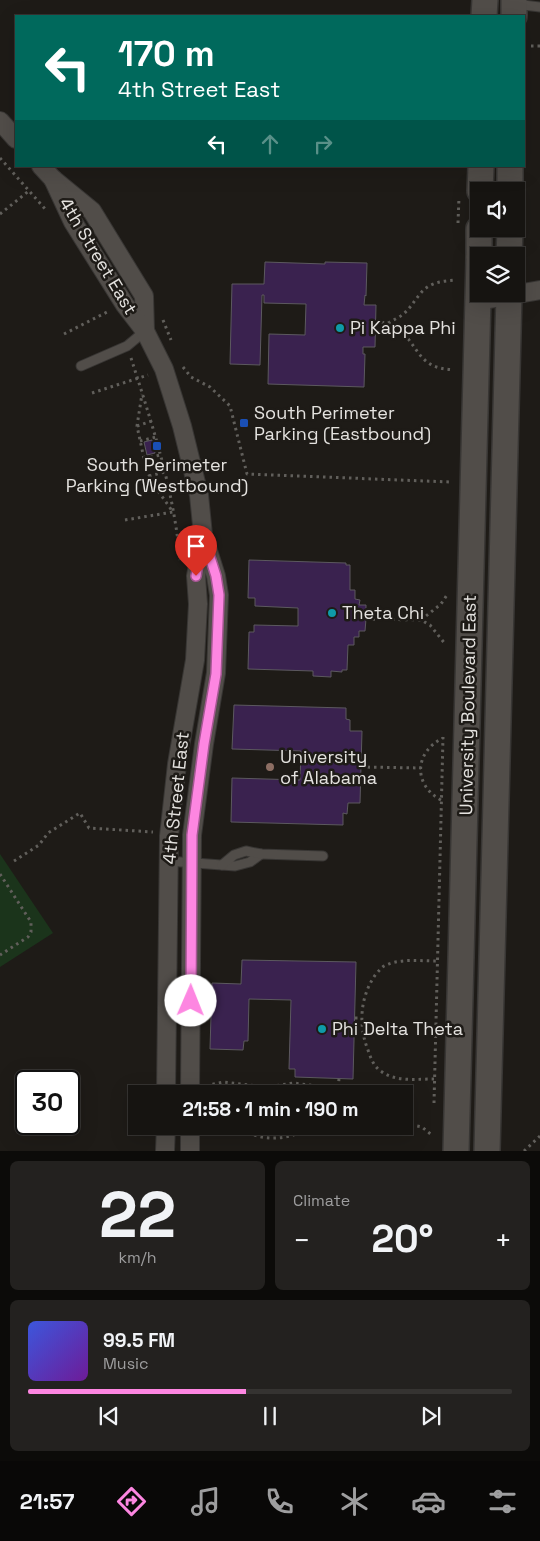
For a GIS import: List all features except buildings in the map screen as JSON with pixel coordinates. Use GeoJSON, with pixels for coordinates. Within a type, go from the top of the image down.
{"type":"FeatureCollection","features":[{"type":"Feature","properties":{"kind":"main road"},"geometry":{"type":"LineString","coordinates":[[484,15],[485,0]]}},
{"type":"Feature","properties":{"kind":"main road"},"geometry":{"type":"LineString","coordinates":[[480,182],[481,167]]}},
{"type":"Feature","properties":{"kind":"main road"},"geometry":{"type":"LineString","coordinates":[[510,167],[510,182]]}},
{"type":"Feature","properties":{"kind":"main road","name":"University Boulevard East"},"geometry":{"type":"LineString","coordinates":[[456,1151],[478,302]]}},
{"type":"Feature","properties":{"kind":"main road","name":"University Boulevard East"},"geometry":{"type":"LineString","coordinates":[[487,1151],[509,302]]}},
{"type":"Feature","properties":{"kind":"street"},"geometry":{"type":"LineString","coordinates":[[0,121],[15,138]]}},
{"type":"Feature","properties":{"kind":"street","name":"4th Street East"},"geometry":{"type":"LineString","coordinates":[[42,167],[53,179],[92,211],[144,296],[145,331],[164,370],[182,426],[197,486],[203,535],[216,576],[219,595],[216,674],[204,744],[192,835],[190,1085]]}},
{"type":"Feature","properties":{"kind":"street"},"geometry":{"type":"LineString","coordinates":[[525,292],[540,290]]}},
{"type":"Feature","properties":{"kind":"street","name":"4th Street East"},"geometry":{"type":"LineString","coordinates":[[166,1085],[169,836],[177,764],[195,660],[198,604],[196,576],[203,535]]}},
{"type":"Feature","properties":{"kind":"street"},"geometry":{"type":"LineString","coordinates":[[165,1151],[166,1135]]}},
{"type":"Feature","properties":{"kind":"street"},"geometry":{"type":"LineString","coordinates":[[190,1135],[190,1151]]}},
{"type":"Feature","properties":{"kind":"lane"},"geometry":{"type":"LineString","coordinates":[[514,7],[540,7]]}},
{"type":"Feature","properties":{"kind":"lane"},"geometry":{"type":"LineString","coordinates":[[81,366],[128,346],[145,331]]}},
{"type":"Feature","properties":{"kind":"lane"},"geometry":{"type":"LineString","coordinates":[[168,862],[222,865],[234,855],[246,851],[261,854],[324,856]]}},
{"type":"Feature","properties":{"kind":"path"},"geometry":{"type":"LineString","coordinates":[[532,46],[540,46]]}},
{"type":"Feature","properties":{"kind":"path"},"geometry":{"type":"LineString","coordinates":[[0,158],[50,215]]}},
{"type":"Feature","properties":{"kind":"path"},"geometry":{"type":"LineString","coordinates":[[0,214],[30,190]]}},
{"type":"Feature","properties":{"kind":"path"},"geometry":{"type":"LineString","coordinates":[[375,323],[388,323],[402,315],[421,292],[431,285],[442,281],[456,280]]}},
{"type":"Feature","properties":{"kind":"path"},"geometry":{"type":"LineString","coordinates":[[64,334],[109,311],[105,302]]}},
{"type":"Feature","properties":{"kind":"path"},"geometry":{"type":"LineString","coordinates":[[388,323],[408,337],[428,362],[438,368],[454,370]]}},
{"type":"Feature","properties":{"kind":"path"},"geometry":{"type":"LineString","coordinates":[[128,346],[152,421],[165,472],[178,533],[181,569]]}},
{"type":"Feature","properties":{"kind":"path"},"geometry":{"type":"LineString","coordinates":[[92,393],[181,364],[191,377],[210,386],[230,406],[247,474],[450,482]]}},
{"type":"Feature","properties":{"kind":"path"},"geometry":{"type":"LineString","coordinates":[[143,393],[137,426],[144,459],[153,484],[174,512]]}},
{"type":"Feature","properties":{"kind":"path"},"geometry":{"type":"LineString","coordinates":[[137,426],[152,421]]}},
{"type":"Feature","properties":{"kind":"path"},"geometry":{"type":"LineString","coordinates":[[140,441],[156,437]]}},
{"type":"Feature","properties":{"kind":"path"},"geometry":{"type":"LineString","coordinates":[[144,459],[160,455]]}},
{"type":"Feature","properties":{"kind":"path"},"geometry":{"type":"LineString","coordinates":[[149,476],[165,472]]}},
{"type":"Feature","properties":{"kind":"path"},"geometry":{"type":"LineString","coordinates":[[125,520],[174,512]]}},
{"type":"Feature","properties":{"kind":"path"},"geometry":{"type":"LineString","coordinates":[[421,620],[441,604],[447,595]]}},
{"type":"Feature","properties":{"kind":"path"},"geometry":{"type":"LineString","coordinates":[[366,619],[421,620],[430,625],[446,644]]}},
{"type":"Feature","properties":{"kind":"path"},"geometry":{"type":"LineString","coordinates":[[441,800],[428,791],[420,768],[422,760],[430,747],[443,738]]}},
{"type":"Feature","properties":{"kind":"path"},"geometry":{"type":"LineString","coordinates":[[361,767],[420,768]]}},
{"type":"Feature","properties":{"kind":"path"},"geometry":{"type":"LineString","coordinates":[[14,861],[39,845],[48,833],[80,814],[89,828],[155,832],[156,825]]}},
{"type":"Feature","properties":{"kind":"path"},"geometry":{"type":"LineString","coordinates":[[0,874],[31,922],[31,932],[28,937],[0,955]]}},
{"type":"Feature","properties":{"kind":"path"},"geometry":{"type":"LineString","coordinates":[[434,1079],[397,1078],[382,1073],[372,1063],[365,1044],[361,1018],[364,999],[370,982],[382,967],[400,960],[437,961]]}},
{"type":"Feature","properties":{"kind":"path"},"geometry":{"type":"LineString","coordinates":[[355,1018],[361,1018]]}},
{"type":"Feature","properties":{"kind":"path"},"geometry":{"type":"LineString","coordinates":[[338,1085],[339,1079]]}},
{"type":"Feature","properties":{"kind":"path"},"geometry":{"type":"LineString","coordinates":[[210,1085],[224,1082],[250,1085]]}},
{"type":"Feature","properties":{"kind":"path"},"geometry":{"type":"LineString","coordinates":[[280,1085],[293,1083],[310,1085]]}},
{"type":"Feature","properties":{"kind":"path"},"geometry":{"type":"LineString","coordinates":[[413,1125],[422,1127],[433,1136]]}},
{"type":"Feature","properties":{"kind":"path"},"geometry":{"type":"LineString","coordinates":[[253,1135],[279,1138],[297,1135]]}},
{"type":"Feature","properties":{"kind":"path"},"geometry":{"type":"LineString","coordinates":[[524,1151],[540,1136]]}},
{"type":"Feature","properties":{"kind":"green space"},"geometry":{"type":"Polygon","coordinates":[[[0,854],[53,933],[0,967],[0,854]]]}},
{"type":"Feature","properties":{"kind":"place","name":"Pi Kappa Phi"},"geometry":{"type":"Point","coordinates":[340,328]}},
{"type":"Feature","properties":{"kind":"place","name":"South Perimeter Parking (Eastbound)"},"geometry":{"type":"Point","coordinates":[244,423]}},
{"type":"Feature","properties":{"kind":"place","name":"South Perimeter Parking (Westbound)"},"geometry":{"type":"Point","coordinates":[157,446]}},
{"type":"Feature","properties":{"kind":"place","name":"Theta Chi"},"geometry":{"type":"Point","coordinates":[332,613]}},
{"type":"Feature","properties":{"kind":"place","name":"University of Alabama"},"geometry":{"type":"Point","coordinates":[270,767]}},
{"type":"Feature","properties":{"kind":"place","name":"Phi Delta Theta"},"geometry":{"type":"Point","coordinates":[322,1029]}},
{"type":"Feature","properties":{"kind":"route"},"geometry":{"type":"LineString","coordinates":[[191,1001],[192,835],[204,744],[216,674],[219,595],[216,576],[203,535],[196,576]]}}]}
